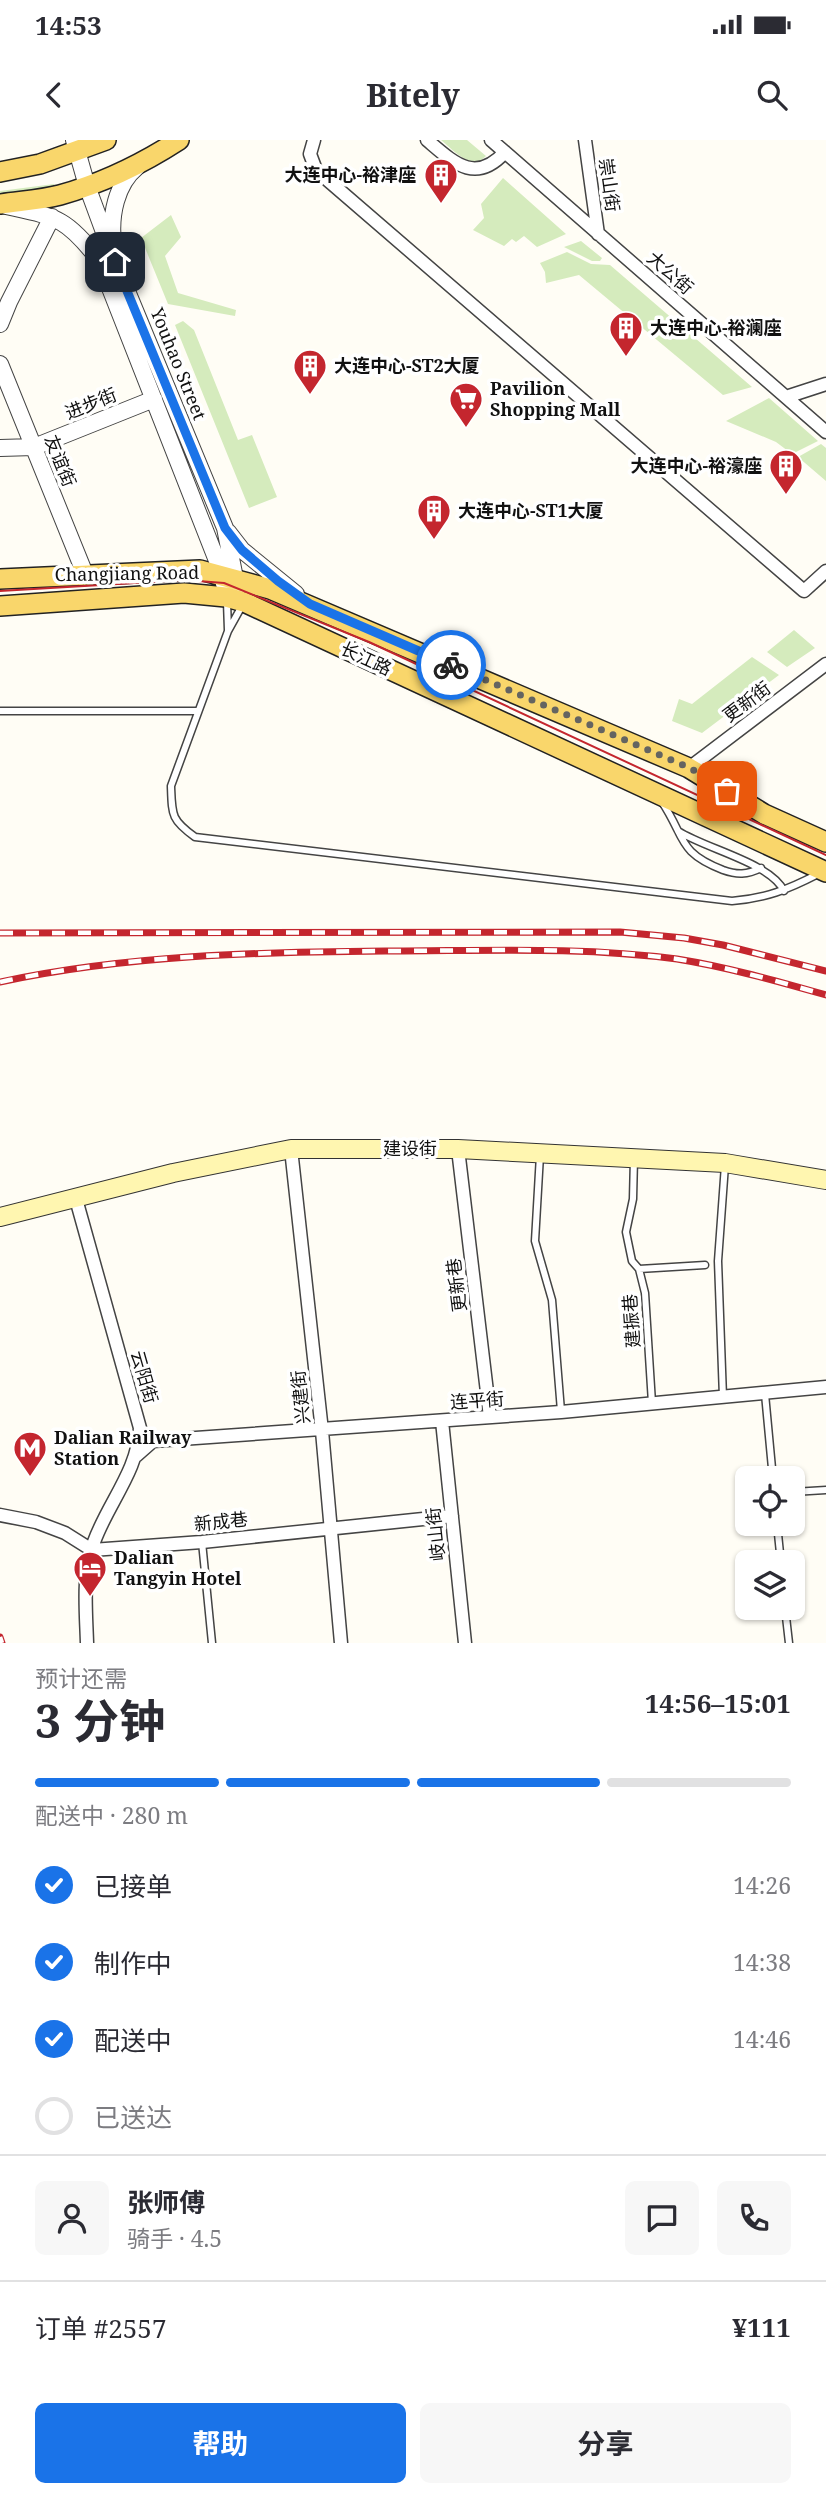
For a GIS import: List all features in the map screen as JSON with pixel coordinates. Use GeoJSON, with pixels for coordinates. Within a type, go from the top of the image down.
{"type":"FeatureCollection","features":[{"type":"Feature","properties":{"kind":"main road"},"geometry":{"type":"LineString","coordinates":[[0,172],[40,164],[75,146],[106,140]]}},
{"type":"Feature","properties":{"kind":"main road"},"geometry":{"type":"LineString","coordinates":[[0,204],[57,196],[87,186],[142,163],[179,140]]}},
{"type":"Feature","properties":{"kind":"main road","name":"Changjiang Road"},"geometry":{"type":"LineString","coordinates":[[0,579],[200,570],[270,589],[690,768],[764,814],[824,841]]}},
{"type":"Feature","properties":{"kind":"main road","name":"长江路"},"geometry":{"type":"LineString","coordinates":[[0,606],[184,593],[235,600],[826,871]]}},
{"type":"Feature","properties":{"kind":"main road","name":"建设街"},"geometry":{"type":"LineString","coordinates":[[0,1217],[173,1173],[291,1149],[458,1149],[725,1163],[826,1180]]}},
{"type":"Feature","properties":{"kind":"street"},"geometry":{"type":"LineString","coordinates":[[314,140],[310,154],[316,170],[804,591],[826,571]]}},
{"type":"Feature","properties":{"kind":"street"},"geometry":{"type":"LineString","coordinates":[[427,140],[463,168],[480,169],[505,152]]}},
{"type":"Feature","properties":{"kind":"street","name":"大公街"},"geometry":{"type":"LineString","coordinates":[[491,140],[826,432]]}},
{"type":"Feature","properties":{"kind":"street","name":"崇山街"},"geometry":{"type":"LineString","coordinates":[[585,140],[598,234]]}},
{"type":"Feature","properties":{"kind":"street","name":"Youhao Street"},"geometry":{"type":"LineString","coordinates":[[75,146],[115,262],[225,528],[229,578]]}},
{"type":"Feature","properties":{"kind":"street"},"geometry":{"type":"LineString","coordinates":[[115,262],[111,227],[116,202],[124,181],[142,163]]}},
{"type":"Feature","properties":{"kind":"street","name":"Youhao Street"},"geometry":{"type":"LineString","coordinates":[[0,204],[52,217],[67,224],[80,235],[99,260],[229,578],[238,594],[235,600]]}},
{"type":"Feature","properties":{"kind":"street"},"geometry":{"type":"LineString","coordinates":[[0,324],[52,217]]}},
{"type":"Feature","properties":{"kind":"street","name":"友谊街"},"geometry":{"type":"LineString","coordinates":[[0,364],[85,574]]}},
{"type":"Feature","properties":{"kind":"street"},"geometry":{"type":"LineString","coordinates":[[786,397],[826,384]]}},
{"type":"Feature","properties":{"kind":"street","name":"进步街"},"geometry":{"type":"LineString","coordinates":[[0,448],[34,447],[155,399]]}},
{"type":"Feature","properties":{"kind":"street"},"geometry":{"type":"LineString","coordinates":[[225,528],[242,550],[310,604]]}},
{"type":"Feature","properties":{"kind":"street","name":"更新街"},"geometry":{"type":"LineString","coordinates":[[690,768],[826,664]]}},
{"type":"Feature","properties":{"kind":"street","name":"兴建街"},"geometry":{"type":"LineString","coordinates":[[291,1149],[323,1431],[341,1643]]}},
{"type":"Feature","properties":{"kind":"street","name":"更新巷"},"geometry":{"type":"LineString","coordinates":[[458,1149],[490,1417]]}},
{"type":"Feature","properties":{"kind":"street","name":"云阳街"},"geometry":{"type":"LineString","coordinates":[[76,1199],[140,1428],[136,1457],[93,1544],[85,1581],[87,1643]]}},
{"type":"Feature","properties":{"kind":"street","name":"连平街"},"geometry":{"type":"LineString","coordinates":[[136,1457],[153,1441],[561,1412],[826,1387]]}},
{"type":"Feature","properties":{"kind":"street","name":"岐山街"},"geometry":{"type":"LineString","coordinates":[[442,1421],[465,1643]]}},
{"type":"Feature","properties":{"kind":"street"},"geometry":{"type":"LineString","coordinates":[[0,1515],[36,1522],[65,1533],[92,1550]]}},
{"type":"Feature","properties":{"kind":"street","name":"新成巷"},"geometry":{"type":"LineString","coordinates":[[92,1550],[452,1517]]}},
{"type":"Feature","properties":{"kind":"lane"},"geometry":{"type":"LineString","coordinates":[[235,600],[228,631],[171,786],[176,823],[195,837],[732,901],[761,898],[784,891],[826,871]]}},
{"type":"Feature","properties":{"kind":"lane"},"geometry":{"type":"LineString","coordinates":[[228,631],[235,600]]}},
{"type":"Feature","properties":{"kind":"lane"},"geometry":{"type":"LineString","coordinates":[[0,711],[198,711]]}},
{"type":"Feature","properties":{"kind":"lane"},"geometry":{"type":"LineString","coordinates":[[655,794],[664,804],[685,846],[697,858],[741,874],[761,868]]}},
{"type":"Feature","properties":{"kind":"lane"},"geometry":{"type":"LineString","coordinates":[[677,830],[700,843],[761,868],[776,879],[784,891]]}},
{"type":"Feature","properties":{"kind":"lane"},"geometry":{"type":"LineString","coordinates":[[540,1153],[535,1241],[552,1300],[561,1412]]}},
{"type":"Feature","properties":{"kind":"lane","name":"建振巷"},"geometry":{"type":"LineString","coordinates":[[634,1158],[633,1199],[626,1232],[632,1261],[639,1269],[645,1293],[652,1403]]}},
{"type":"Feature","properties":{"kind":"lane"},"geometry":{"type":"LineString","coordinates":[[723,1397],[718,1261],[725,1163]]}},
{"type":"Feature","properties":{"kind":"lane"},"geometry":{"type":"LineString","coordinates":[[639,1269],[705,1265]]}},
{"type":"Feature","properties":{"kind":"lane"},"geometry":{"type":"LineString","coordinates":[[765,1394],[772,1466]]}},
{"type":"Feature","properties":{"kind":"lane"},"geometry":{"type":"LineString","coordinates":[[805,1491],[826,1490]]}},
{"type":"Feature","properties":{"kind":"lane"},"geometry":{"type":"LineString","coordinates":[[202,1542],[212,1643]]}},
{"type":"Feature","properties":{"kind":"lane"},"geometry":{"type":"LineString","coordinates":[[786,1620],[789,1643]]}},
{"type":"Feature","properties":{"kind":"green space"},"geometry":{"type":"Polygon","coordinates":[[[441,140],[467,140],[486,156],[478,163],[472,162],[441,140]]]}},
{"type":"Feature","properties":{"kind":"green space"},"geometry":{"type":"Polygon","coordinates":[[[503,178],[566,234],[537,247],[524,236],[516,242],[512,239],[504,246],[473,230],[484,218],[481,204],[503,178]]]}},
{"type":"Feature","properties":{"kind":"green space"},"geometry":{"type":"Polygon","coordinates":[[[54,184],[55,187],[0,195],[0,191],[54,184]]]}},
{"type":"Feature","properties":{"kind":"green space"},"geometry":{"type":"Polygon","coordinates":[[[171,215],[181,237],[165,256],[178,293],[236,310],[235,316],[168,304],[141,238],[171,215]]]}},
{"type":"Feature","properties":{"kind":"green space"},"geometry":{"type":"Polygon","coordinates":[[[581,241],[602,258],[600,261],[592,261],[564,247],[581,241]]]}},
{"type":"Feature","properties":{"kind":"green space"},"geometry":{"type":"Polygon","coordinates":[[[567,252],[591,264],[610,265],[752,387],[723,395],[579,275],[546,283],[545,272],[540,263],[567,252]]]}},
{"type":"Feature","properties":{"kind":"green space"},"geometry":{"type":"Polygon","coordinates":[[[183,321],[194,330],[238,440],[252,435],[277,497],[249,508],[175,325],[183,321]]]}},
{"type":"Feature","properties":{"kind":"green space"},"geometry":{"type":"Polygon","coordinates":[[[769,398],[818,441],[792,454],[776,442],[726,421],[769,398]]]}},
{"type":"Feature","properties":{"kind":"green space"},"geometry":{"type":"Polygon","coordinates":[[[821,444],[826,448],[826,481],[798,457],[821,444]]]}},
{"type":"Feature","properties":{"kind":"green space"},"geometry":{"type":"Polygon","coordinates":[[[794,630],[815,648],[787,667],[767,652],[794,630]]]}},
{"type":"Feature","properties":{"kind":"green space"},"geometry":{"type":"Polygon","coordinates":[[[752,657],[779,675],[702,733],[672,721],[679,699],[692,704],[752,657]]]}},
{"type":"Feature","properties":{"kind":"tram line"},"geometry":{"type":"LineString","coordinates":[[0,591],[185,580],[224,583],[369,642],[826,855]]}},
{"type":"Feature","properties":{"kind":"railway"},"geometry":{"type":"LineString","coordinates":[[0,933],[620,932],[723,945],[826,971]]}},
{"type":"Feature","properties":{"kind":"railway"},"geometry":{"type":"LineString","coordinates":[[0,982],[95,966],[240,954],[531,950],[604,952],[677,959],[733,970],[826,995]]}},
{"type":"Feature","properties":{"kind":"railway"},"geometry":{"type":"LineString","coordinates":[[0,1637],[2,1643]]}},
{"type":"Feature","properties":{"kind":"way so far"},"geometry":{"type":"LineString","coordinates":[[451,665],[690,768],[727,791]]}},
{"type":"Feature","properties":{"kind":"place","name":"大连中心-裕津座"},"geometry":{"type":"Point","coordinates":[441,205]}},
{"type":"Feature","properties":{"kind":"place","name":"大连中心-裕澜座"},"geometry":{"type":"Point","coordinates":[626,358]}},
{"type":"Feature","properties":{"kind":"place","name":"大连中心-ST2大厦"},"geometry":{"type":"Point","coordinates":[310,396]}},
{"type":"Feature","properties":{"kind":"place","name":"Pavilion Shopping Mall"},"geometry":{"type":"Point","coordinates":[466,429]}},
{"type":"Feature","properties":{"kind":"place","name":"大连中心-裕濠座"},"geometry":{"type":"Point","coordinates":[786,496]}},
{"type":"Feature","properties":{"kind":"place","name":"大连中心-ST1大厦"},"geometry":{"type":"Point","coordinates":[434,541]}},
{"type":"Feature","properties":{"kind":"place","name":"Dalian Railway Station"},"geometry":{"type":"Point","coordinates":[30,1478]}},
{"type":"Feature","properties":{"kind":"place","name":"Dalian Tangyin Hotel"},"geometry":{"type":"Point","coordinates":[90,1598]}},
{"type":"Feature","properties":{"kind":"route"},"geometry":{"type":"LineString","coordinates":[[115,262],[225,528],[242,550],[310,604],[451,665]]}}]}
